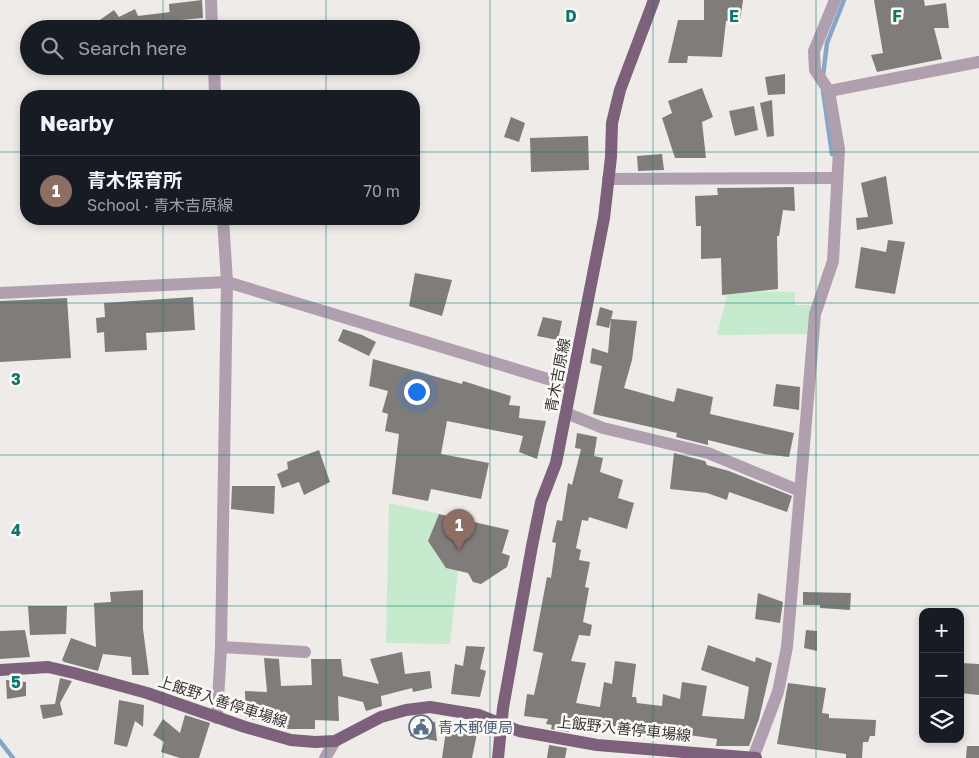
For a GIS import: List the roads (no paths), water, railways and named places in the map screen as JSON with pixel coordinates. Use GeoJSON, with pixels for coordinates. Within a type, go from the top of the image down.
{"type":"FeatureCollection","features":[{"type":"Feature","properties":{"kind":"main road","name":"青木吉原線"},"geometry":{"type":"LineString","coordinates":[[498,758],[502,724],[534,537],[541,502],[556,463],[604,218],[612,123],[620,90],[654,0]]}},
{"type":"Feature","properties":{"kind":"main road","name":"上飯野入善停車場線"},"geometry":{"type":"LineString","coordinates":[[0,670],[48,667],[74,673],[146,693],[217,718],[291,740],[335,741],[381,717],[406,710],[430,707],[479,715],[519,730],[597,744],[754,758]]}},
{"type":"Feature","properties":{"kind":"street"},"geometry":{"type":"LineString","coordinates":[[211,0],[212,20]]}},
{"type":"Feature","properties":{"kind":"street"},"geometry":{"type":"LineString","coordinates":[[754,758],[778,692],[787,647],[815,314],[833,260],[839,149],[829,91],[815,70],[814,51],[835,0]]}},
{"type":"Feature","properties":{"kind":"street"},"geometry":{"type":"LineString","coordinates":[[829,91],[979,62]]}},
{"type":"Feature","properties":{"kind":"street"},"geometry":{"type":"LineString","coordinates":[[215,75],[216,90]]}},
{"type":"Feature","properties":{"kind":"street"},"geometry":{"type":"LineString","coordinates":[[608,179],[837,178]]}},
{"type":"Feature","properties":{"kind":"street"},"geometry":{"type":"LineString","coordinates":[[217,718],[221,647],[227,282],[223,225]]}},
{"type":"Feature","properties":{"kind":"street"},"geometry":{"type":"LineString","coordinates":[[0,293],[227,282],[571,386]]}},
{"type":"Feature","properties":{"kind":"street"},"geometry":{"type":"LineString","coordinates":[[566,413],[603,428],[708,453],[800,491]]}},
{"type":"Feature","properties":{"kind":"street"},"geometry":{"type":"LineString","coordinates":[[221,647],[305,652]]}},
{"type":"Feature","properties":{"kind":"street"},"geometry":{"type":"LineString","coordinates":[[325,758],[335,741]]}},
{"type":"Feature","properties":{"kind":"waterway"},"geometry":{"type":"LineString","coordinates":[[823,76],[827,43],[844,0]]}},
{"type":"Feature","properties":{"kind":"waterway"},"geometry":{"type":"LineString","coordinates":[[823,91],[832,154]]}},
{"type":"Feature","properties":{"kind":"waterway"},"geometry":{"type":"LineString","coordinates":[[0,741],[13,758]]}},
{"type":"Feature","properties":{"kind":"place","name":"青木保育所"},"geometry":{"type":"Point","coordinates":[459,550]}},
{"type":"Feature","properties":{"kind":"place","name":"青木郵便局"},"geometry":{"type":"Point","coordinates":[421,727]}}]}
